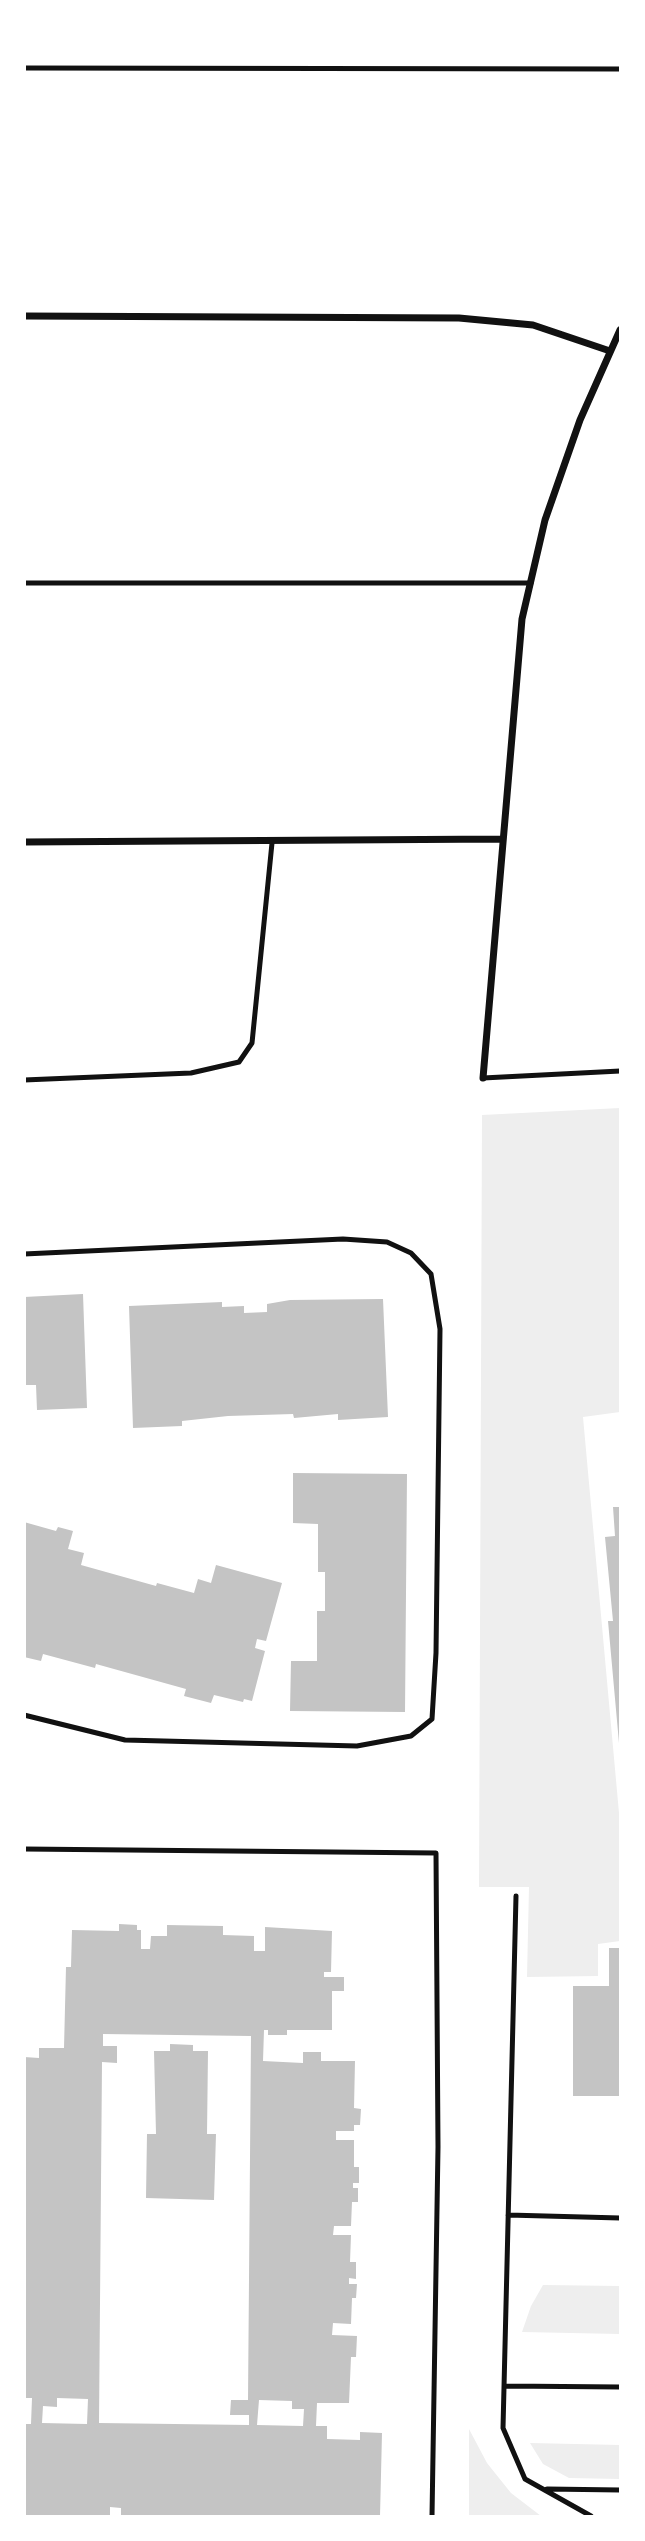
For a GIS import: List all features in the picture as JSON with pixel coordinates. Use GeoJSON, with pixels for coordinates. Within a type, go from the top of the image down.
{"type":"FeatureCollection","features":[{"type":"Feature","properties":{"kind":"street"},"geometry":{"type":"LineString","coordinates":[[24,316],[459,318],[533,325],[610,351]]}},
{"type":"Feature","properties":{"kind":"street"},"geometry":{"type":"LineString","coordinates":[[483,1078],[522,620],[545,520],[580,420],[621,330]]}},
{"type":"Feature","properties":{"kind":"street"},"geometry":{"type":"LineString","coordinates":[[24,842],[272,843],[502,839]]}},
{"type":"Feature","properties":{"kind":"lane"},"geometry":{"type":"LineString","coordinates":[[24,68],[621,69]]}},
{"type":"Feature","properties":{"kind":"lane"},"geometry":{"type":"LineString","coordinates":[[24,583],[531,583]]}},
{"type":"Feature","properties":{"kind":"lane"},"geometry":{"type":"LineString","coordinates":[[24,1080],[191,1073],[239,1062],[252,1043],[272,843]]}},
{"type":"Feature","properties":{"kind":"lane"},"geometry":{"type":"LineString","coordinates":[[483,1078],[621,1072]]}},
{"type":"Feature","properties":{"kind":"lane"},"geometry":{"type":"LineString","coordinates":[[24,1254],[343,1240],[387,1242],[411,1253],[431,1274],[440,1329],[436,1653],[432,1719],[411,1736],[357,1746],[125,1740],[24,1715]]}},
{"type":"Feature","properties":{"kind":"lane"},"geometry":{"type":"LineString","coordinates":[[24,1849],[436,1853],[438,2147],[432,2516]]}},
{"type":"Feature","properties":{"kind":"lane"},"geometry":{"type":"LineString","coordinates":[[516,1896],[503,2428],[525,2479],[592,2516]]}},
{"type":"Feature","properties":{"kind":"lane"},"geometry":{"type":"LineString","coordinates":[[508,2215],[621,2218]]}},
{"type":"Feature","properties":{"kind":"lane"},"geometry":{"type":"LineString","coordinates":[[505,2386],[621,2387]]}},
{"type":"Feature","properties":{"kind":"lane"},"geometry":{"type":"LineString","coordinates":[[543,2489],[621,2490]]}},
{"type":"Feature","properties":{"kind":"shaded area"},"geometry":{"type":"Polygon","coordinates":[[[620,1108],[620,1412],[583,1417],[620,1824],[620,1941],[598,1944],[598,1976],[527,1977],[529,1887],[479,1887],[482,1115],[620,1108]]]}},
{"type":"Feature","properties":{"kind":"shaded area"},"geometry":{"type":"Polygon","coordinates":[[[543,2285],[620,2286],[620,2334],[522,2332],[531,2306],[543,2285]]]}},
{"type":"Feature","properties":{"kind":"shaded area"},"geometry":{"type":"Polygon","coordinates":[[[469,2429],[487,2463],[511,2493],[541,2516],[469,2516],[469,2429]]]}},
{"type":"Feature","properties":{"kind":"shaded area"},"geometry":{"type":"Polygon","coordinates":[[[530,2443],[620,2445],[620,2479],[569,2478],[543,2464],[530,2443]]]}},
{"type":"Feature","properties":{"kind":"building"},"geometry":{"type":"Polygon","coordinates":[[[83,1294],[87,1408],[37,1410],[36,1385],[24,1385],[24,1297],[83,1294]]]}},
{"type":"Feature","properties":{"kind":"building"},"geometry":{"type":"Polygon","coordinates":[[[383,1299],[388,1417],[338,1420],[338,1414],[294,1418],[293,1414],[228,1416],[182,1421],[182,1426],[133,1428],[129,1306],[222,1302],[222,1307],[244,1306],[244,1313],[267,1312],[267,1304],[290,1300],[383,1299]]]}},
{"type":"Feature","properties":{"kind":"building"},"geometry":{"type":"Polygon","coordinates":[[[293,1473],[407,1474],[405,1712],[290,1711],[291,1661],[317,1661],[317,1611],[325,1611],[325,1572],[318,1572],[318,1524],[293,1523],[293,1473]]]}},
{"type":"Feature","properties":{"kind":"building"},"geometry":{"type":"Polygon","coordinates":[[[613,1507],[620,1507],[619,1743],[608,1621],[613,1621],[605,1537],[615,1536],[613,1507]]]}},
{"type":"Feature","properties":{"kind":"building"},"geometry":{"type":"Polygon","coordinates":[[[24,1522],[56,1531],[58,1527],[73,1531],[68,1549],[84,1553],[81,1565],[156,1586],[157,1583],[194,1593],[198,1579],[211,1583],[216,1565],[282,1583],[266,1641],[257,1639],[255,1648],[265,1651],[252,1701],[244,1699],[243,1702],[214,1695],[211,1703],[184,1696],[186,1689],[96,1664],[95,1668],[43,1654],[41,1661],[24,1657],[24,1522]]]}},
{"type":"Feature","properties":{"kind":"building"},"geometry":{"type":"Polygon","coordinates":[[[119,1924],[137,1925],[137,1930],[141,1930],[141,1949],[150,1949],[151,1936],[167,1936],[167,1925],[223,1926],[223,1935],[254,1936],[254,1951],[265,1951],[265,1927],[332,1931],[331,1972],[324,1972],[324,1977],[344,1977],[344,1991],[332,1991],[332,2030],[287,2030],[287,2035],[268,2035],[268,2030],[264,2030],[263,2061],[303,2063],[303,2052],[321,2052],[321,2061],[355,2061],[354,2108],[361,2109],[360,2125],[354,2125],[354,2131],[336,2131],[336,2140],[354,2140],[354,2167],[359,2167],[359,2183],[353,2183],[353,2188],[358,2188],[358,2202],[352,2202],[351,2226],[334,2226],[333,2235],[351,2235],[350,2262],[356,2262],[356,2279],[349,2278],[349,2284],[357,2284],[356,2298],[352,2298],[351,2324],[333,2323],[332,2335],[357,2336],[356,2357],[351,2357],[349,2403],[317,2403],[316,2426],[327,2426],[327,2439],[360,2440],[360,2432],[382,2433],[380,2516],[121,2516],[121,2508],[110,2507],[110,2516],[24,2516],[24,2424],[31,2424],[32,2398],[24,2398],[24,2057],[39,2058],[39,2048],[64,2048],[66,1967],[71,1967],[72,1930],[119,1931],[119,1924]],[[103,2034],[103,2046],[117,2046],[117,2063],[102,2062],[99,2423],[249,2425],[249,2415],[230,2415],[231,2400],[248,2400],[251,2036],[103,2034]],[[57,2398],[57,2407],[43,2406],[42,2423],[87,2424],[88,2399],[57,2398]],[[259,2400],[257,2425],[303,2426],[304,2409],[292,2409],[292,2401],[259,2400]]]}},
{"type":"Feature","properties":{"kind":"building"},"geometry":{"type":"Polygon","coordinates":[[[609,1948],[620,1948],[620,2096],[573,2096],[573,1986],[609,1986],[609,1948]]]}},
{"type":"Feature","properties":{"kind":"building"},"geometry":{"type":"Polygon","coordinates":[[[170,2044],[193,2045],[193,2051],[208,2051],[207,2134],[216,2134],[214,2200],[146,2198],[147,2134],[156,2134],[154,2051],[170,2051],[170,2044]]]}}]}
